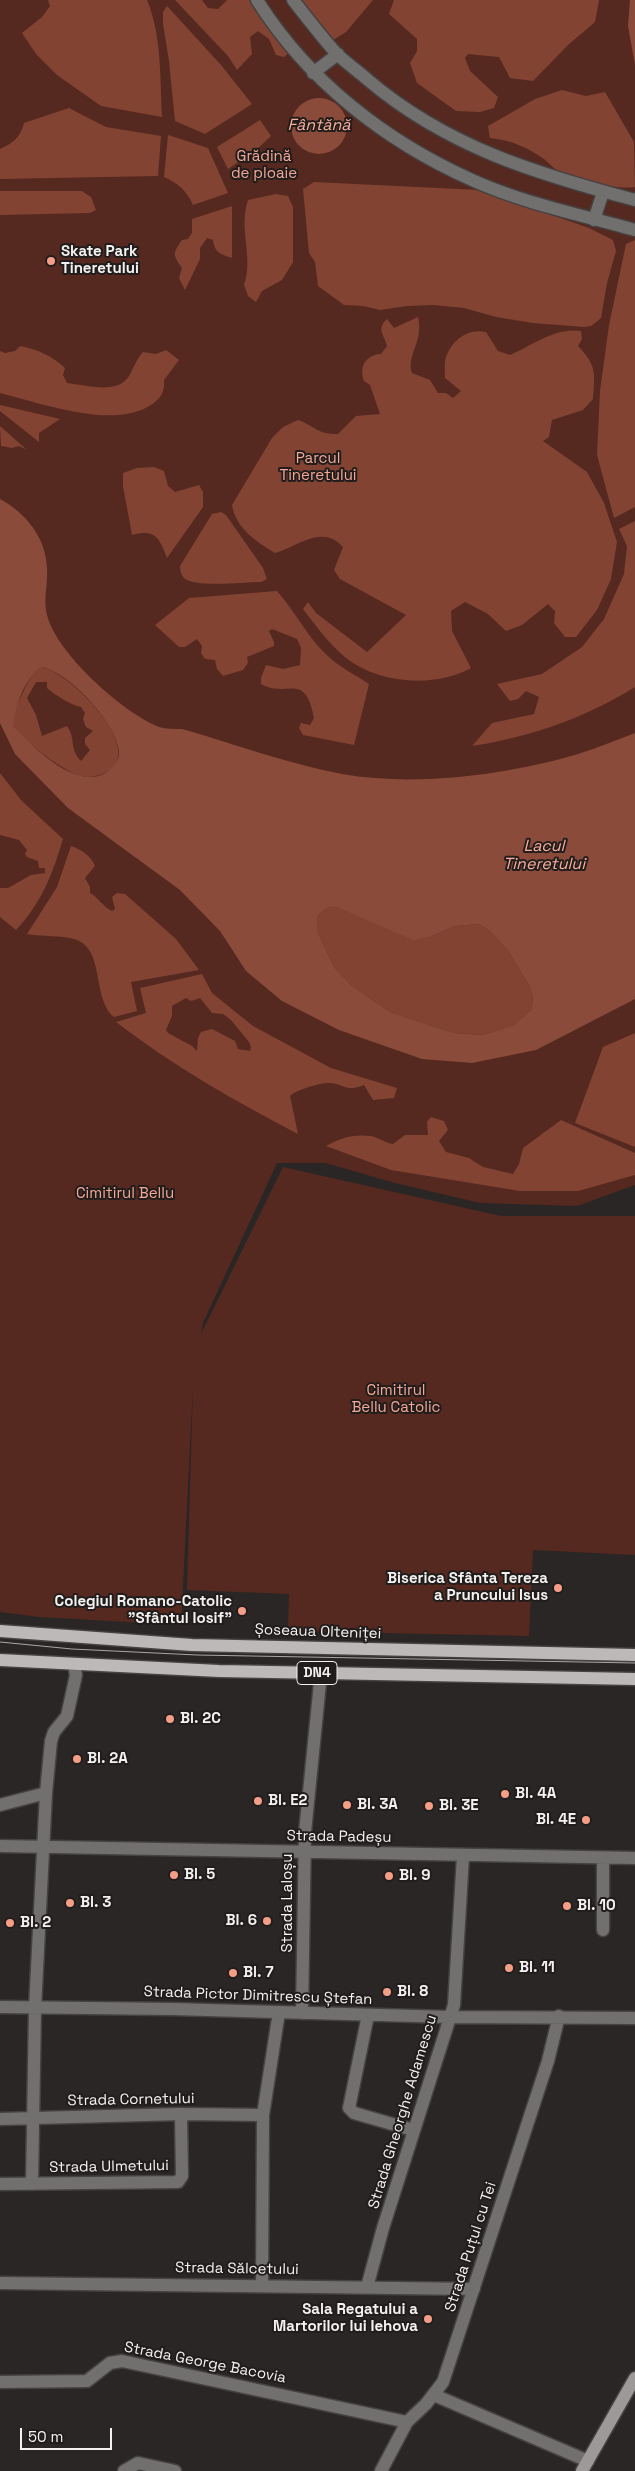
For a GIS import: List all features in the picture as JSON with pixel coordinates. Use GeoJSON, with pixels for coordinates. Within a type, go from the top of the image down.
{"type":"FeatureCollection","features":[{"type":"Feature","properties":{"kind":"main road","name":"Șoseaua Olteniței"},"geometry":{"type":"LineString","coordinates":[[0,1631],[192,1645],[635,1655]]}},
{"type":"Feature","properties":{"kind":"main road","name":"DN4"},"geometry":{"type":"LineString","coordinates":[[0,1660],[74,1665],[321,1674],[635,1679]]}},
{"type":"Feature","properties":{"kind":"street"},"geometry":{"type":"LineString","coordinates":[[257,0],[313,73],[373,123],[473,180],[594,220],[635,230]]}},
{"type":"Feature","properties":{"kind":"street"},"geometry":{"type":"LineString","coordinates":[[293,0],[338,54],[384,94],[424,120],[479,151],[517,166],[635,200]]}},
{"type":"Feature","properties":{"kind":"street"},"geometry":{"type":"LineString","coordinates":[[313,73],[338,54]]}},
{"type":"Feature","properties":{"kind":"street"},"geometry":{"type":"LineString","coordinates":[[594,220],[603,192]]}},
{"type":"Feature","properties":{"kind":"street"},"geometry":{"type":"LineString","coordinates":[[0,1666],[26,1662]]}},
{"type":"Feature","properties":{"kind":"street"},"geometry":{"type":"LineString","coordinates":[[32,2184],[35,2008],[46,1793],[51,1741],[54,1732],[67,1716],[76,1675],[74,1665]]}},
{"type":"Feature","properties":{"kind":"street","name":"Strada Laloșu"},"geometry":{"type":"LineString","coordinates":[[302,2013],[306,1810],[321,1674]]}},
{"type":"Feature","properties":{"kind":"street"},"geometry":{"type":"LineString","coordinates":[[0,1805],[46,1793]]}},
{"type":"Feature","properties":{"kind":"street","name":"Strada Padeșu"},"geometry":{"type":"LineString","coordinates":[[0,1846],[635,1858]]}},
{"type":"Feature","properties":{"kind":"street","name":"Strada Gheorghe Adamescu"},"geometry":{"type":"LineString","coordinates":[[367,2287],[413,2130],[455,1997],[463,1856]]}},
{"type":"Feature","properties":{"kind":"street"},"geometry":{"type":"LineString","coordinates":[[602,1858],[603,1930]]}},
{"type":"Feature","properties":{"kind":"street","name":"Strada Pictor Dimitrescu Ștefan"},"geometry":{"type":"LineString","coordinates":[[0,2007],[449,2017],[559,2016],[635,2018]]}},
{"type":"Feature","properties":{"kind":"street"},"geometry":{"type":"LineString","coordinates":[[262,2285],[263,2115],[279,2012]]}},
{"type":"Feature","properties":{"kind":"street"},"geometry":{"type":"LineString","coordinates":[[368,2015],[349,2108],[354,2113],[413,2130]]}},
{"type":"Feature","properties":{"kind":"street","name":"Strada Puțul cu Tei"},"geometry":{"type":"LineString","coordinates":[[380,2471],[407,2422],[444,2382],[548,2061],[559,2016]]}},
{"type":"Feature","properties":{"kind":"street","name":"Strada Cornetului"},"geometry":{"type":"LineString","coordinates":[[0,2119],[181,2114],[263,2115]]}},
{"type":"Feature","properties":{"kind":"street","name":"Strada Ulmetului"},"geometry":{"type":"LineString","coordinates":[[0,2184],[178,2182],[182,2176],[181,2114]]}},
{"type":"Feature","properties":{"kind":"street","name":"Strada Sălcetului"},"geometry":{"type":"LineString","coordinates":[[0,2283],[474,2289]]}},
{"type":"Feature","properties":{"kind":"street","name":"Strada George Bacovia"},"geometry":{"type":"LineString","coordinates":[[0,2382],[87,2381],[110,2363],[122,2360],[407,2422]]}},
{"type":"Feature","properties":{"kind":"street"},"geometry":{"type":"LineString","coordinates":[[434,2395],[585,2466],[635,2378]]}},
{"type":"Feature","properties":{"kind":"street"},"geometry":{"type":"LineString","coordinates":[[124,2471],[138,2463],[175,2471]]}},
{"type":"Feature","properties":{"kind":"green space","name":"Parcul Tineretului"},"geometry":{"type":"Polygon","coordinates":[[[0,0],[635,0],[635,1185],[577,1206],[480,1203],[395,1183],[325,1163],[277,1163],[203,1323],[201,1334],[283,1167],[501,1216],[635,1216],[635,1555],[533,1550],[529,1636],[288,1631],[289,1594],[187,1590],[193,1386],[181,1625],[39,1617],[0,1612],[0,0]]]}},
{"type":"Feature","properties":{"kind":"green space"},"geometry":{"type":"Polygon","coordinates":[[[48,0],[147,0],[158,43],[162,117],[101,106],[57,75],[36,54],[22,33],[42,17],[50,6],[48,0]]]}},
{"type":"Feature","properties":{"kind":"green space"},"geometry":{"type":"Polygon","coordinates":[[[175,0],[202,0],[208,8],[218,9],[227,0],[255,0],[290,52],[284,57],[276,55],[269,39],[258,31],[250,37],[252,54],[237,70],[228,56],[175,0]]]}},
{"type":"Feature","properties":{"kind":"green space"},"geometry":{"type":"Polygon","coordinates":[[[300,0],[373,0],[346,32],[333,40],[324,35],[300,0]]]}},
{"type":"Feature","properties":{"kind":"green space"},"geometry":{"type":"Polygon","coordinates":[[[394,0],[599,0],[595,22],[568,45],[533,81],[510,78],[499,57],[468,54],[465,58],[470,71],[498,97],[494,108],[480,112],[456,111],[417,83],[410,63],[417,51],[417,39],[389,14],[394,0]]]}},
{"type":"Feature","properties":{"kind":"green space"},"geometry":{"type":"Polygon","coordinates":[[[167,6],[221,65],[252,104],[205,134],[175,121],[163,24],[163,12],[167,6]]]}},
{"type":"Feature","properties":{"kind":"green space"},"geometry":{"type":"Polygon","coordinates":[[[562,90],[586,96],[605,92],[634,142],[635,187],[608,186],[565,175],[544,159],[525,148],[504,140],[490,138],[488,126],[535,99],[562,90]]]}},
{"type":"Feature","properties":{"kind":"green space"},"geometry":{"type":"Polygon","coordinates":[[[69,108],[106,127],[161,136],[158,176],[0,179],[0,149],[9,145],[15,139],[24,123],[69,108]]]}},
{"type":"Feature","properties":{"kind":"green space"},"geometry":{"type":"Polygon","coordinates":[[[260,120],[271,136],[256,150],[228,169],[217,147],[260,120]]]}},
{"type":"Feature","properties":{"kind":"green space"},"geometry":{"type":"Polygon","coordinates":[[[168,135],[208,148],[228,193],[193,205],[182,188],[164,177],[168,135]]]}},
{"type":"Feature","properties":{"kind":"green space"},"geometry":{"type":"Polygon","coordinates":[[[314,182],[480,190],[589,228],[613,240],[616,251],[607,283],[601,318],[591,326],[584,327],[533,323],[496,317],[464,308],[434,305],[380,310],[363,306],[344,305],[318,286],[315,262],[309,253],[303,189],[314,182]]]}},
{"type":"Feature","properties":{"kind":"green space"},"geometry":{"type":"Polygon","coordinates":[[[0,191],[82,191],[91,197],[96,210],[90,213],[0,215],[0,191]]]}},
{"type":"Feature","properties":{"kind":"green space"},"geometry":{"type":"Polygon","coordinates":[[[276,194],[288,196],[293,207],[293,262],[282,280],[262,291],[256,302],[248,296],[244,285],[247,274],[245,211],[248,200],[276,194]]]}},
{"type":"Feature","properties":{"kind":"green space"},"geometry":{"type":"Polygon","coordinates":[[[232,206],[232,258],[219,253],[215,248],[213,240],[207,238],[200,248],[200,259],[185,290],[179,278],[182,268],[175,252],[182,240],[188,239],[192,233],[192,219],[232,206]]]}},
{"type":"Feature","properties":{"kind":"green space"},"geometry":{"type":"Polygon","coordinates":[[[635,240],[635,507],[614,518],[597,455],[600,391],[609,325],[626,244],[635,240]]]}},
{"type":"Feature","properties":{"kind":"green space"},"geometry":{"type":"Polygon","coordinates":[[[418,317],[419,334],[411,360],[412,373],[430,380],[438,393],[446,393],[453,398],[461,391],[445,378],[445,359],[452,345],[467,334],[479,331],[486,332],[498,351],[510,355],[553,334],[571,330],[581,331],[582,339],[578,346],[592,365],[594,376],[593,399],[583,410],[552,420],[549,437],[543,441],[587,472],[604,503],[617,542],[611,579],[597,610],[576,637],[565,637],[554,623],[555,611],[548,604],[522,625],[506,631],[488,614],[465,602],[451,611],[452,631],[471,668],[441,679],[407,680],[391,678],[359,667],[334,647],[303,609],[308,602],[316,613],[367,652],[406,615],[340,579],[334,570],[343,547],[335,540],[319,537],[275,553],[260,544],[242,527],[232,505],[272,438],[283,427],[298,420],[321,431],[338,434],[356,416],[380,414],[370,385],[364,381],[363,367],[367,359],[381,354],[387,346],[381,329],[387,319],[394,328],[418,317]]]}},
{"type":"Feature","properties":{"kind":"green space"},"geometry":{"type":"Polygon","coordinates":[[[20,346],[32,349],[55,360],[65,368],[63,375],[67,383],[92,387],[109,387],[124,382],[143,352],[156,354],[166,350],[179,360],[164,380],[162,394],[151,405],[135,412],[117,415],[97,415],[56,408],[0,393],[0,351],[5,353],[15,351],[20,346]]]}},
{"type":"Feature","properties":{"kind":"green space"},"geometry":{"type":"Polygon","coordinates":[[[0,405],[60,419],[39,433],[39,442],[0,411],[0,405]]]}},
{"type":"Feature","properties":{"kind":"green space"},"geometry":{"type":"Polygon","coordinates":[[[0,426],[27,450],[19,446],[12,448],[1,446],[0,426]]]}},
{"type":"Feature","properties":{"kind":"green space"},"geometry":{"type":"Polygon","coordinates":[[[154,467],[164,471],[168,486],[175,492],[199,485],[203,492],[203,507],[167,558],[155,536],[146,533],[132,535],[123,486],[123,473],[137,468],[154,467]]]}},
{"type":"Feature","properties":{"kind":"green space"},"geometry":{"type":"Polygon","coordinates":[[[221,512],[226,515],[263,568],[267,579],[261,582],[209,584],[189,581],[183,577],[180,566],[212,514],[221,512]]]}},
{"type":"Feature","properties":{"kind":"green space"},"geometry":{"type":"Polygon","coordinates":[[[635,521],[635,687],[597,708],[557,725],[536,732],[472,746],[492,723],[534,714],[539,697],[526,691],[518,699],[510,701],[497,684],[542,674],[582,647],[604,619],[624,574],[627,546],[619,529],[635,521]]]}},
{"type":"Feature","properties":{"kind":"green space"},"geometry":{"type":"Polygon","coordinates":[[[277,591],[322,651],[339,665],[369,684],[354,745],[303,735],[299,728],[301,723],[310,725],[314,718],[306,695],[300,690],[270,688],[261,684],[261,678],[266,665],[283,669],[300,665],[301,648],[297,639],[272,629],[269,631],[274,646],[247,657],[248,663],[243,670],[223,676],[217,669],[215,660],[205,659],[201,653],[202,646],[197,639],[185,647],[179,647],[155,625],[189,598],[277,591]]]}},
{"type":"Feature","properties":{"kind":"green space"},"geometry":{"type":"Polygon","coordinates":[[[42,667],[55,672],[87,698],[102,716],[113,734],[118,750],[116,764],[102,774],[89,777],[74,773],[54,762],[33,746],[14,726],[13,717],[18,702],[31,676],[42,667]],[[36,682],[27,698],[36,715],[42,736],[67,726],[70,730],[77,757],[81,761],[90,750],[85,744],[85,738],[93,731],[86,727],[83,719],[85,713],[81,707],[54,694],[47,688],[47,682],[36,682]]]}},
{"type":"Feature","properties":{"kind":"green space"},"geometry":{"type":"Polygon","coordinates":[[[0,773],[21,800],[63,839],[45,888],[32,910],[16,930],[0,917],[0,888],[8,888],[31,875],[45,873],[45,868],[39,868],[38,861],[27,857],[25,854],[27,850],[19,840],[0,835],[0,773]]]}},
{"type":"Feature","properties":{"kind":"green space"},"geometry":{"type":"Polygon","coordinates":[[[71,846],[86,854],[95,866],[85,878],[90,887],[90,893],[112,911],[115,909],[112,897],[117,893],[125,894],[176,939],[199,970],[131,982],[137,1011],[114,1017],[107,1009],[103,998],[91,952],[84,944],[69,938],[27,934],[57,887],[71,846]]]}},
{"type":"Feature","properties":{"kind":"green space"},"geometry":{"type":"Polygon","coordinates":[[[337,907],[365,918],[432,936],[455,926],[479,924],[491,932],[509,952],[530,987],[533,997],[531,1010],[514,1025],[483,1035],[454,1033],[390,1012],[351,985],[334,967],[318,933],[317,917],[327,908],[337,907]]]}},
{"type":"Feature","properties":{"kind":"green space"},"geometry":{"type":"Polygon","coordinates":[[[202,974],[212,993],[253,1026],[331,1068],[397,1088],[394,1098],[373,1100],[364,1085],[350,1088],[326,1083],[303,1089],[290,1096],[298,1134],[205,1082],[116,1022],[146,1013],[140,988],[202,974]],[[186,998],[172,1006],[172,1016],[166,1030],[168,1033],[192,1046],[197,1051],[198,1038],[201,1032],[212,1029],[235,1041],[238,1049],[250,1051],[249,1042],[231,1020],[223,1014],[212,1013],[200,998],[191,1001],[186,998]]]}},
{"type":"Feature","properties":{"kind":"green space"},"geometry":{"type":"Polygon","coordinates":[[[635,1033],[635,1147],[575,1123],[603,1047],[635,1033]]]}},
{"type":"Feature","properties":{"kind":"green space"},"geometry":{"type":"Polygon","coordinates":[[[431,1117],[444,1121],[448,1130],[439,1141],[446,1152],[469,1158],[483,1167],[513,1174],[519,1164],[523,1148],[561,1120],[635,1153],[635,1175],[578,1191],[520,1191],[391,1170],[326,1146],[353,1136],[370,1136],[393,1144],[405,1135],[428,1135],[427,1122],[431,1117]]]}},
{"type":"Feature","properties":{"kind":"water"},"geometry":{"type":"Polygon","coordinates":[[[630,0],[635,0],[635,65],[628,26],[630,0]]]}},
{"type":"Feature","properties":{"kind":"water","name":"Fântănă"},"geometry":{"type":"Polygon","coordinates":[[[319,98],[330,100],[339,106],[345,115],[347,126],[345,137],[339,146],[330,152],[319,154],[308,152],[299,146],[293,137],[291,126],[293,115],[299,106],[308,100],[319,98]]]}},
{"type":"Feature","properties":{"kind":"water","name":"Lacul Tineretului"},"geometry":{"type":"Polygon","coordinates":[[[0,499],[18,511],[33,527],[39,537],[46,557],[46,610],[51,626],[61,643],[74,660],[109,694],[144,720],[159,727],[182,729],[322,770],[370,778],[400,779],[461,777],[522,768],[578,754],[635,733],[635,999],[536,1050],[472,1063],[422,1059],[339,1030],[282,1001],[246,971],[220,931],[180,890],[68,808],[15,754],[0,723],[0,499]],[[42,667],[36,671],[26,684],[15,712],[14,727],[45,756],[71,773],[85,777],[97,776],[109,770],[119,757],[116,740],[110,727],[78,689],[65,678],[42,667]],[[337,907],[327,908],[317,917],[318,933],[334,967],[351,985],[390,1012],[454,1033],[483,1035],[514,1025],[531,1010],[533,997],[530,987],[509,952],[491,932],[479,924],[455,926],[432,936],[413,940],[337,907]]]}},
{"type":"Feature","properties":{"kind":"tram line"},"geometry":{"type":"LineString","coordinates":[[0,1642],[72,1649],[197,1655],[635,1663]]}},
{"type":"Feature","properties":{"kind":"place","name":"Skate Park Tineretului"},"geometry":{"type":"Point","coordinates":[51,261]}},
{"type":"Feature","properties":{"kind":"place","name":"Biserica Sfânta Tereza a Pruncului Isus"},"geometry":{"type":"Point","coordinates":[558,1588]}},
{"type":"Feature","properties":{"kind":"place","name":"Colegiul Romano-Catolic \"Sfântul Iosif\""},"geometry":{"type":"Point","coordinates":[242,1611]}},
{"type":"Feature","properties":{"kind":"place","name":"Bl. 2C"},"geometry":{"type":"Point","coordinates":[170,1719]}},
{"type":"Feature","properties":{"kind":"place","name":"Bl. 2A"},"geometry":{"type":"Point","coordinates":[77,1759]}},
{"type":"Feature","properties":{"kind":"place","name":"Bl. 4A"},"geometry":{"type":"Point","coordinates":[505,1794]}},
{"type":"Feature","properties":{"kind":"place","name":"Bl. E2"},"geometry":{"type":"Point","coordinates":[258,1801]}},
{"type":"Feature","properties":{"kind":"place","name":"Bl. 3A"},"geometry":{"type":"Point","coordinates":[347,1805]}},
{"type":"Feature","properties":{"kind":"place","name":"Bl. 3E"},"geometry":{"type":"Point","coordinates":[429,1806]}},
{"type":"Feature","properties":{"kind":"place","name":"Bl. 4E"},"geometry":{"type":"Point","coordinates":[586,1820]}},
{"type":"Feature","properties":{"kind":"place","name":"Bl. 5"},"geometry":{"type":"Point","coordinates":[174,1875]}},
{"type":"Feature","properties":{"kind":"place","name":"Bl. 9"},"geometry":{"type":"Point","coordinates":[389,1876]}},
{"type":"Feature","properties":{"kind":"place","name":"Bl. 3"},"geometry":{"type":"Point","coordinates":[70,1903]}},
{"type":"Feature","properties":{"kind":"place","name":"Bl. 10"},"geometry":{"type":"Point","coordinates":[567,1906]}},
{"type":"Feature","properties":{"kind":"place","name":"Bl. 6"},"geometry":{"type":"Point","coordinates":[267,1921]}},
{"type":"Feature","properties":{"kind":"place","name":"Bl. 2"},"geometry":{"type":"Point","coordinates":[10,1923]}},
{"type":"Feature","properties":{"kind":"place","name":"Bl. 11"},"geometry":{"type":"Point","coordinates":[509,1968]}},
{"type":"Feature","properties":{"kind":"place","name":"Bl. 7"},"geometry":{"type":"Point","coordinates":[233,1973]}},
{"type":"Feature","properties":{"kind":"place","name":"Bl. 8"},"geometry":{"type":"Point","coordinates":[387,1992]}},
{"type":"Feature","properties":{"kind":"place","name":"Sala Regatului a Martorilor lui Iehova"},"geometry":{"type":"Point","coordinates":[428,2319]}},
{"type":"Feature","properties":{"kind":"park label","name":"Grădină de ploaie"},"geometry":{"type":"Point","coordinates":[264,166]}},
{"type":"Feature","properties":{"kind":"park label","name":"Cimitirul Bellu"},"geometry":{"type":"Point","coordinates":[125,1194]}},
{"type":"Feature","properties":{"kind":"park label","name":"Cimitirul Bellu Catolic"},"geometry":{"type":"Point","coordinates":[396,1400]}}]}
